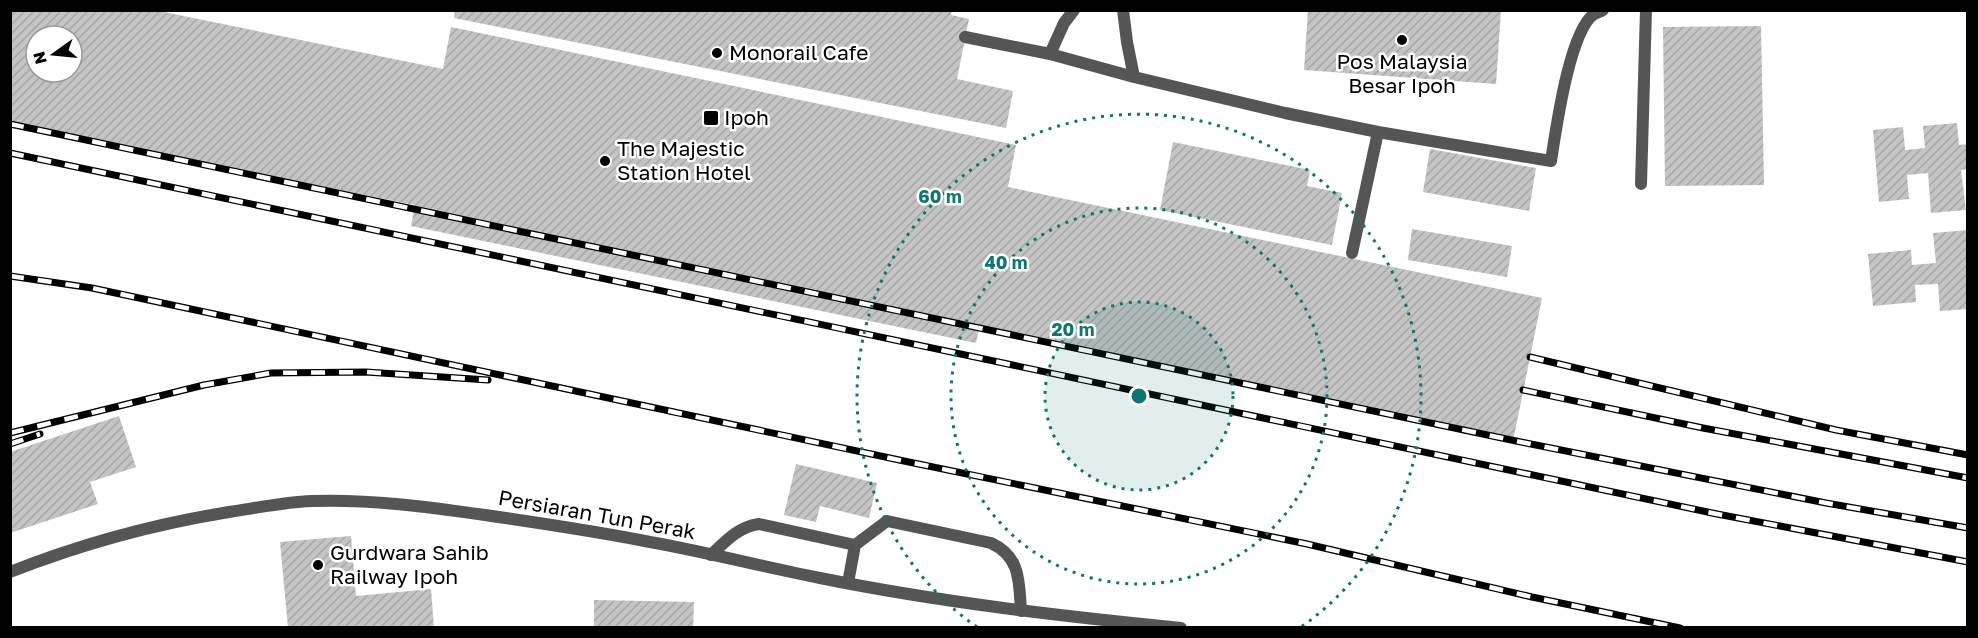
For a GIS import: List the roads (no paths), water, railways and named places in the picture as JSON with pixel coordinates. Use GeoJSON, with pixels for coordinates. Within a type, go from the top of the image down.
{"type":"FeatureCollection","features":[{"type":"Feature","properties":{"kind":"street"},"geometry":{"type":"LineString","coordinates":[[1050,54],[1064,23],[1074,10]]}},
{"type":"Feature","properties":{"kind":"street"},"geometry":{"type":"LineString","coordinates":[[1123,10],[1126,42],[1134,77]]}},
{"type":"Feature","properties":{"kind":"street"},"geometry":{"type":"LineString","coordinates":[[965,37],[1050,54],[1134,77],[1285,113],[1378,132],[1551,160],[1560,100],[1573,56],[1583,28],[1593,15],[1603,10]]}},
{"type":"Feature","properties":{"kind":"street"},"geometry":{"type":"LineString","coordinates":[[1641,184],[1646,10]]}},
{"type":"Feature","properties":{"kind":"street"},"geometry":{"type":"LineString","coordinates":[[1352,253],[1378,132]]}},
{"type":"Feature","properties":{"kind":"street","name":"Persiaran Tun Perak"},"geometry":{"type":"LineString","coordinates":[[10,572],[76,548],[182,520],[310,501],[366,501],[437,508],[551,524],[652,542],[848,583],[1021,611],[1181,627]]}},
{"type":"Feature","properties":{"kind":"street"},"geometry":{"type":"LineString","coordinates":[[848,583],[855,545],[887,521],[991,543],[1002,548],[1011,557],[1018,574],[1021,611]]}},
{"type":"Feature","properties":{"kind":"street"},"geometry":{"type":"LineString","coordinates":[[711,555],[737,531],[759,524],[855,545]]}},
{"type":"Feature","properties":{"kind":"railway"},"geometry":{"type":"LineString","coordinates":[[10,124],[1516,441],[1826,503],[1968,528]]}},
{"type":"Feature","properties":{"kind":"railway"},"geometry":{"type":"LineString","coordinates":[[10,153],[1717,514],[1968,562]]}},
{"type":"Feature","properties":{"kind":"railway"},"geometry":{"type":"LineString","coordinates":[[10,276],[92,288],[904,461],[1307,544],[1532,597],[1680,628]]}},
{"type":"Feature","properties":{"kind":"railway"},"geometry":{"type":"LineString","coordinates":[[1530,357],[1836,430],[1968,455]]}},
{"type":"Feature","properties":{"kind":"railway"},"geometry":{"type":"LineString","coordinates":[[10,433],[204,385],[271,373],[366,372],[488,380]]}},
{"type":"Feature","properties":{"kind":"railway"},"geometry":{"type":"LineString","coordinates":[[1523,390],[1703,428],[1968,478]]}},
{"type":"Feature","properties":{"kind":"railway"},"geometry":{"type":"LineString","coordinates":[[10,444],[40,434]]}},
{"type":"Feature","properties":{"kind":"place","name":"Pos Malaysia Besar Ipoh"},"geometry":{"type":"Point","coordinates":[1402,40]}},
{"type":"Feature","properties":{"kind":"place","name":"Monorail Cafe"},"geometry":{"type":"Point","coordinates":[717,53]}},
{"type":"Feature","properties":{"kind":"place","name":"Ipoh"},"geometry":{"type":"Point","coordinates":[711,118]}},
{"type":"Feature","properties":{"kind":"place","name":"The Majestic Station Hotel"},"geometry":{"type":"Point","coordinates":[605,161]}},
{"type":"Feature","properties":{"kind":"place","name":"Gurdwara Sahib Railway Ipoh"},"geometry":{"type":"Point","coordinates":[318,565]}}]}
